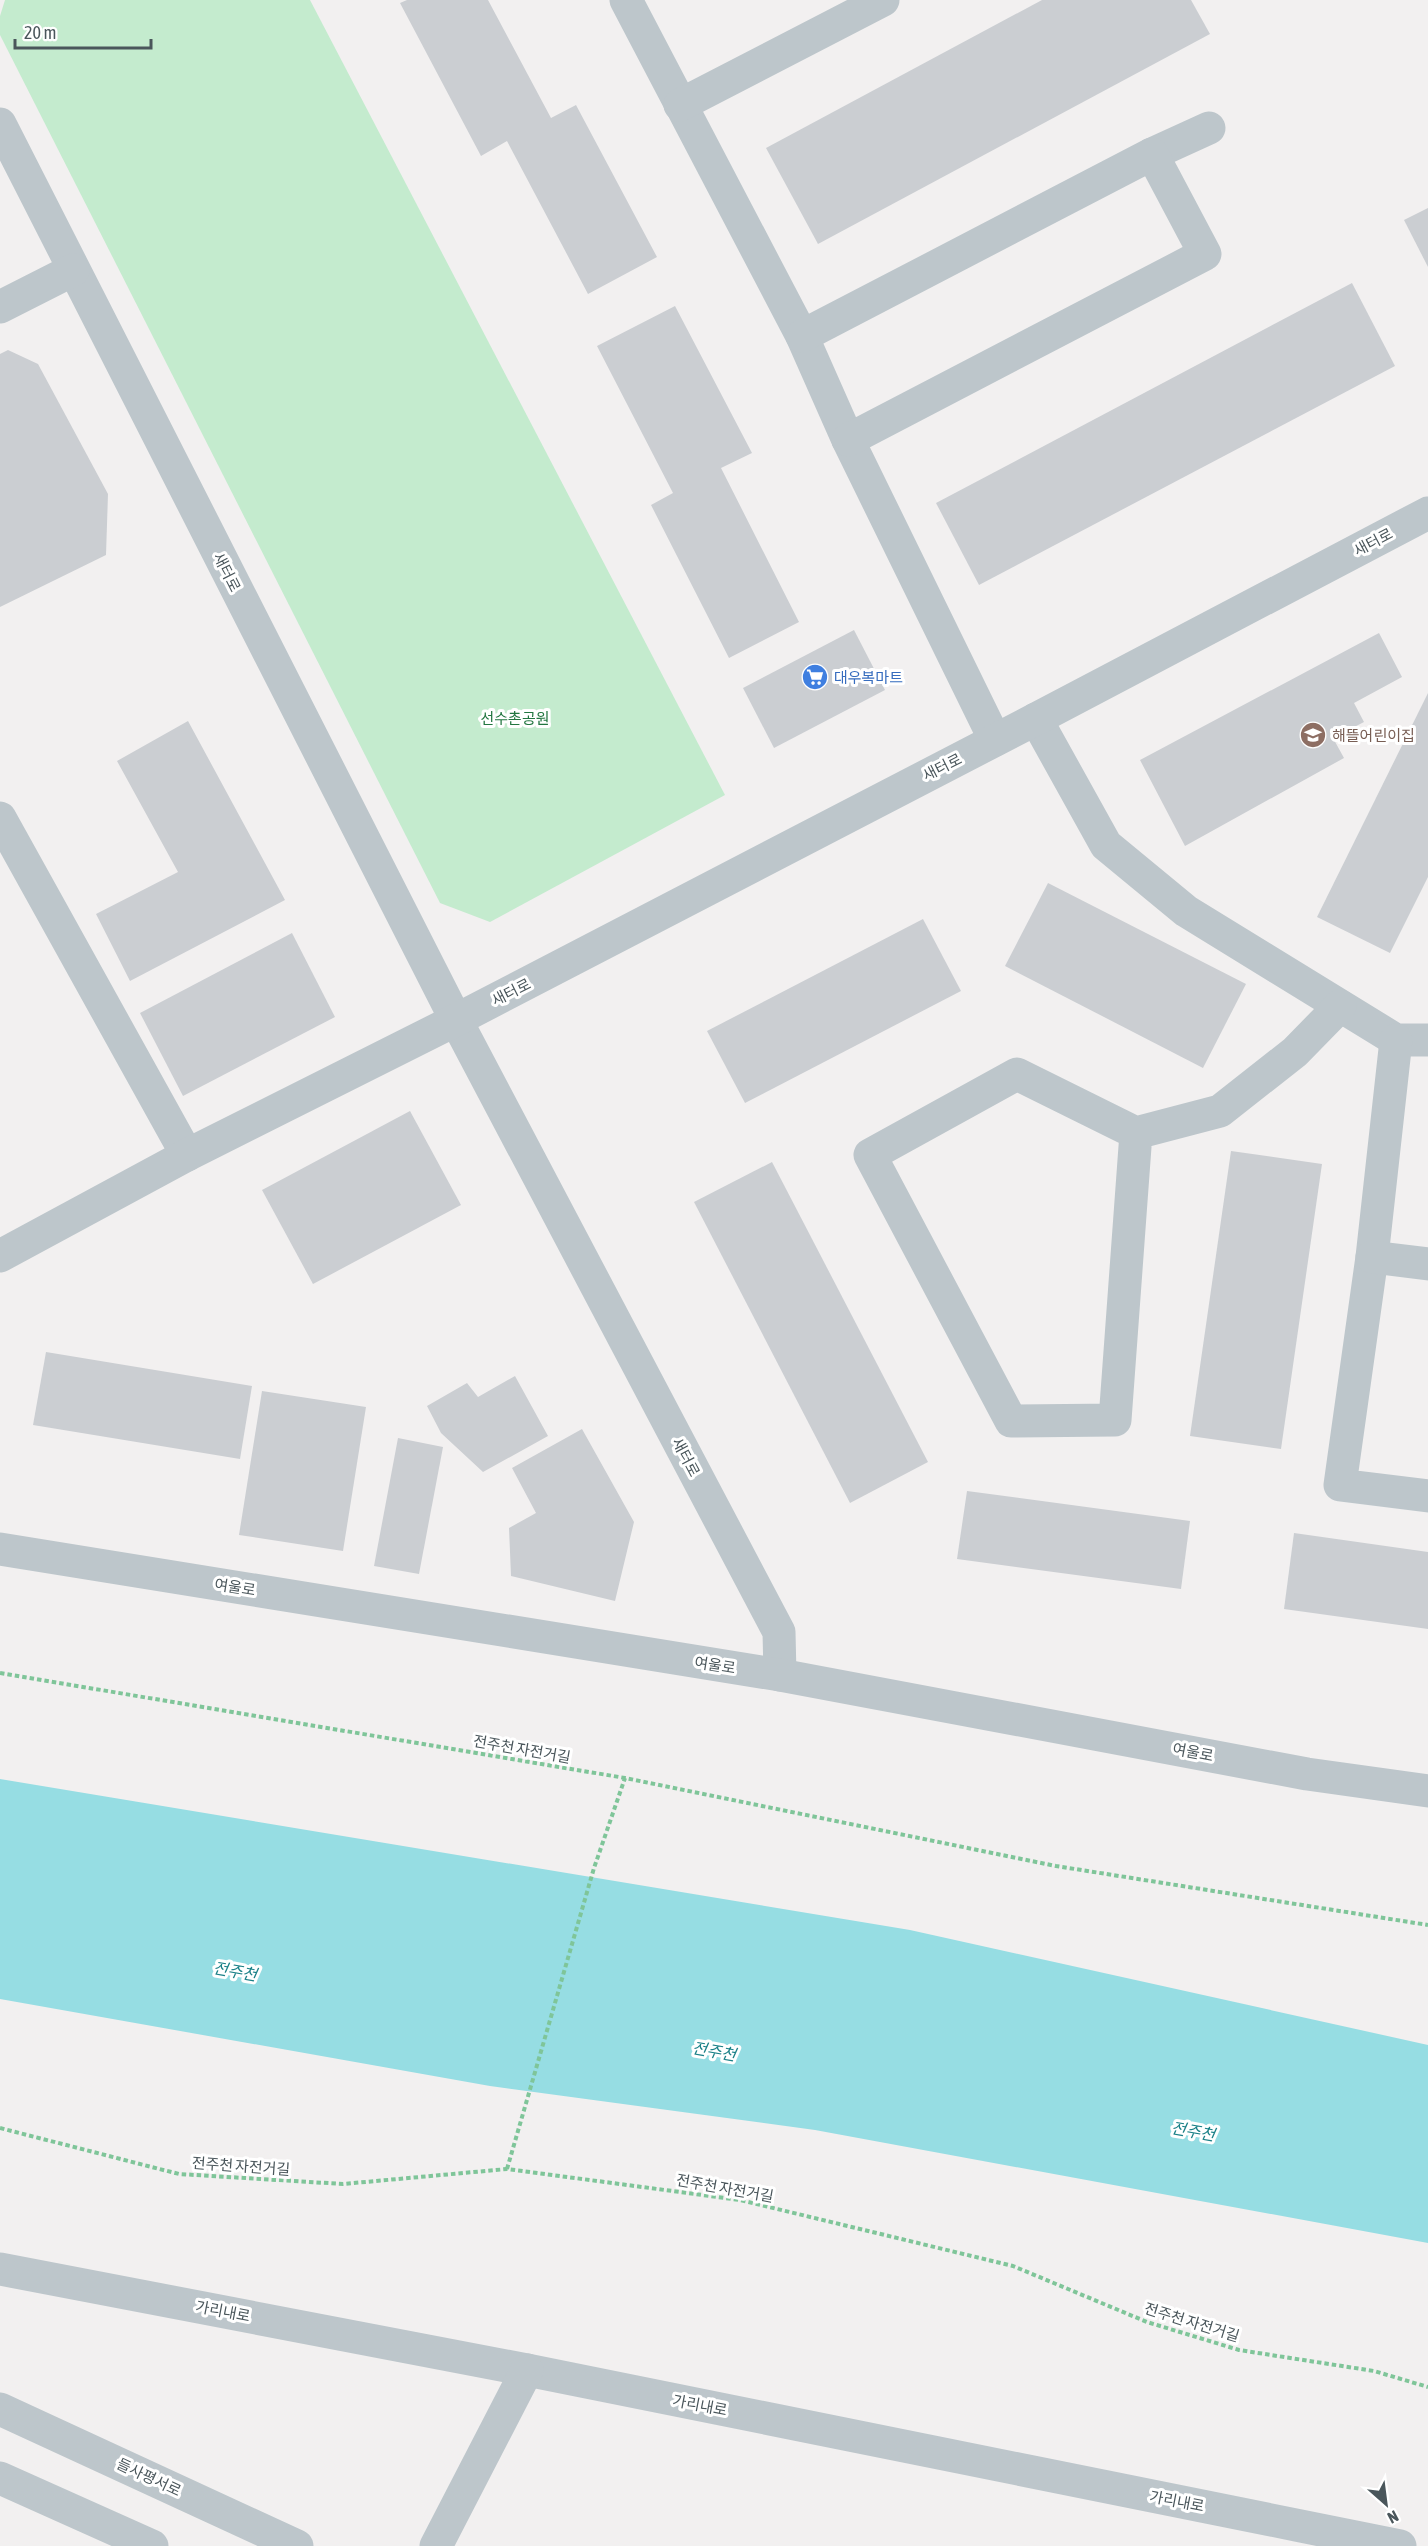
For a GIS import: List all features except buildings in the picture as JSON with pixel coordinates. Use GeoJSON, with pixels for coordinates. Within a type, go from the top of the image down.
{"type":"FeatureCollection","features":[{"type":"Feature","properties":{"kind":"street"},"geometry":{"type":"LineString","coordinates":[[626,0],[802,336],[848,440],[995,740]]}},
{"type":"Feature","properties":{"kind":"street"},"geometry":{"type":"LineString","coordinates":[[680,105],[883,0]]}},
{"type":"Feature","properties":{"kind":"street","name":"새터로"},"geometry":{"type":"LineString","coordinates":[[0,124],[456,1020],[779,1632],[780,1675]]}},
{"type":"Feature","properties":{"kind":"street"},"geometry":{"type":"LineString","coordinates":[[802,336],[1152,154],[1209,128]]}},
{"type":"Feature","properties":{"kind":"street"},"geometry":{"type":"LineString","coordinates":[[848,440],[1204,254],[1152,154]]}},
{"type":"Feature","properties":{"kind":"street"},"geometry":{"type":"LineString","coordinates":[[0,307],[73,270]]}},
{"type":"Feature","properties":{"kind":"street","name":"새터로"},"geometry":{"type":"LineString","coordinates":[[0,1256],[187,1155],[456,1020],[1428,513]]}},
{"type":"Feature","properties":{"kind":"street"},"geometry":{"type":"LineString","coordinates":[[1036,719],[1106,846],[1186,911],[1396,1040],[1428,1040]]}},
{"type":"Feature","properties":{"kind":"street"},"geometry":{"type":"LineString","coordinates":[[0,818],[187,1155]]}},
{"type":"Feature","properties":{"kind":"street"},"geometry":{"type":"LineString","coordinates":[[1136,1133],[1115,1420],[1011,1422],[870,1155],[1017,1074],[1136,1133],[1220,1111],[1295,1052],[1340,1006]]}},
{"type":"Feature","properties":{"kind":"street"},"geometry":{"type":"LineString","coordinates":[[1396,1040],[1372,1257],[1340,1485],[1428,1496]]}},
{"type":"Feature","properties":{"kind":"street"},"geometry":{"type":"LineString","coordinates":[[1372,1257],[1428,1264]]}},
{"type":"Feature","properties":{"kind":"street","name":"여울로"},"geometry":{"type":"LineString","coordinates":[[0,1549],[780,1675],[1307,1773],[1428,1791]]}},
{"type":"Feature","properties":{"kind":"street","name":"가리내로"},"geometry":{"type":"LineString","coordinates":[[0,2268],[527,2370],[1400,2546]]}},
{"type":"Feature","properties":{"kind":"street"},"geometry":{"type":"LineString","coordinates":[[436,2546],[527,2370]]}},
{"type":"Feature","properties":{"kind":"street","name":"들사평서로"},"geometry":{"type":"LineString","coordinates":[[0,2409],[297,2546]]}},
{"type":"Feature","properties":{"kind":"street"},"geometry":{"type":"LineString","coordinates":[[0,2478],[152,2546]]}},
{"type":"Feature","properties":{"kind":"path","name":"전주천 자전거길"},"geometry":{"type":"LineString","coordinates":[[0,1673],[625,1778],[1056,1866],[1428,1925]]}},
{"type":"Feature","properties":{"kind":"path"},"geometry":{"type":"LineString","coordinates":[[507,2169],[594,1868],[625,1778]]}},
{"type":"Feature","properties":{"kind":"path","name":"전주천 자전거길"},"geometry":{"type":"LineString","coordinates":[[0,2128],[178,2174],[343,2184],[507,2169],[740,2200],[1012,2266],[1148,2322],[1239,2350],[1374,2371],[1428,2387]]}},
{"type":"Feature","properties":{"kind":"green space","name":"선수촌공원"},"geometry":{"type":"Polygon","coordinates":[[[5,0],[310,0],[725,795],[490,922],[440,903],[0,35],[0,16],[5,0]]]}},
{"type":"Feature","properties":{"kind":"water","name":"전주천"},"geometry":{"type":"Polygon","coordinates":[[[0,1779],[910,1930],[1428,2045],[1428,2243],[815,2130],[490,2086],[0,1999],[0,1779]]]}},
{"type":"Feature","properties":{"kind":"place","name":"대우복마트"},"geometry":{"type":"Point","coordinates":[815,677]}},
{"type":"Feature","properties":{"kind":"place","name":"해뜰어린이집"},"geometry":{"type":"Point","coordinates":[1313,735]}}]}
